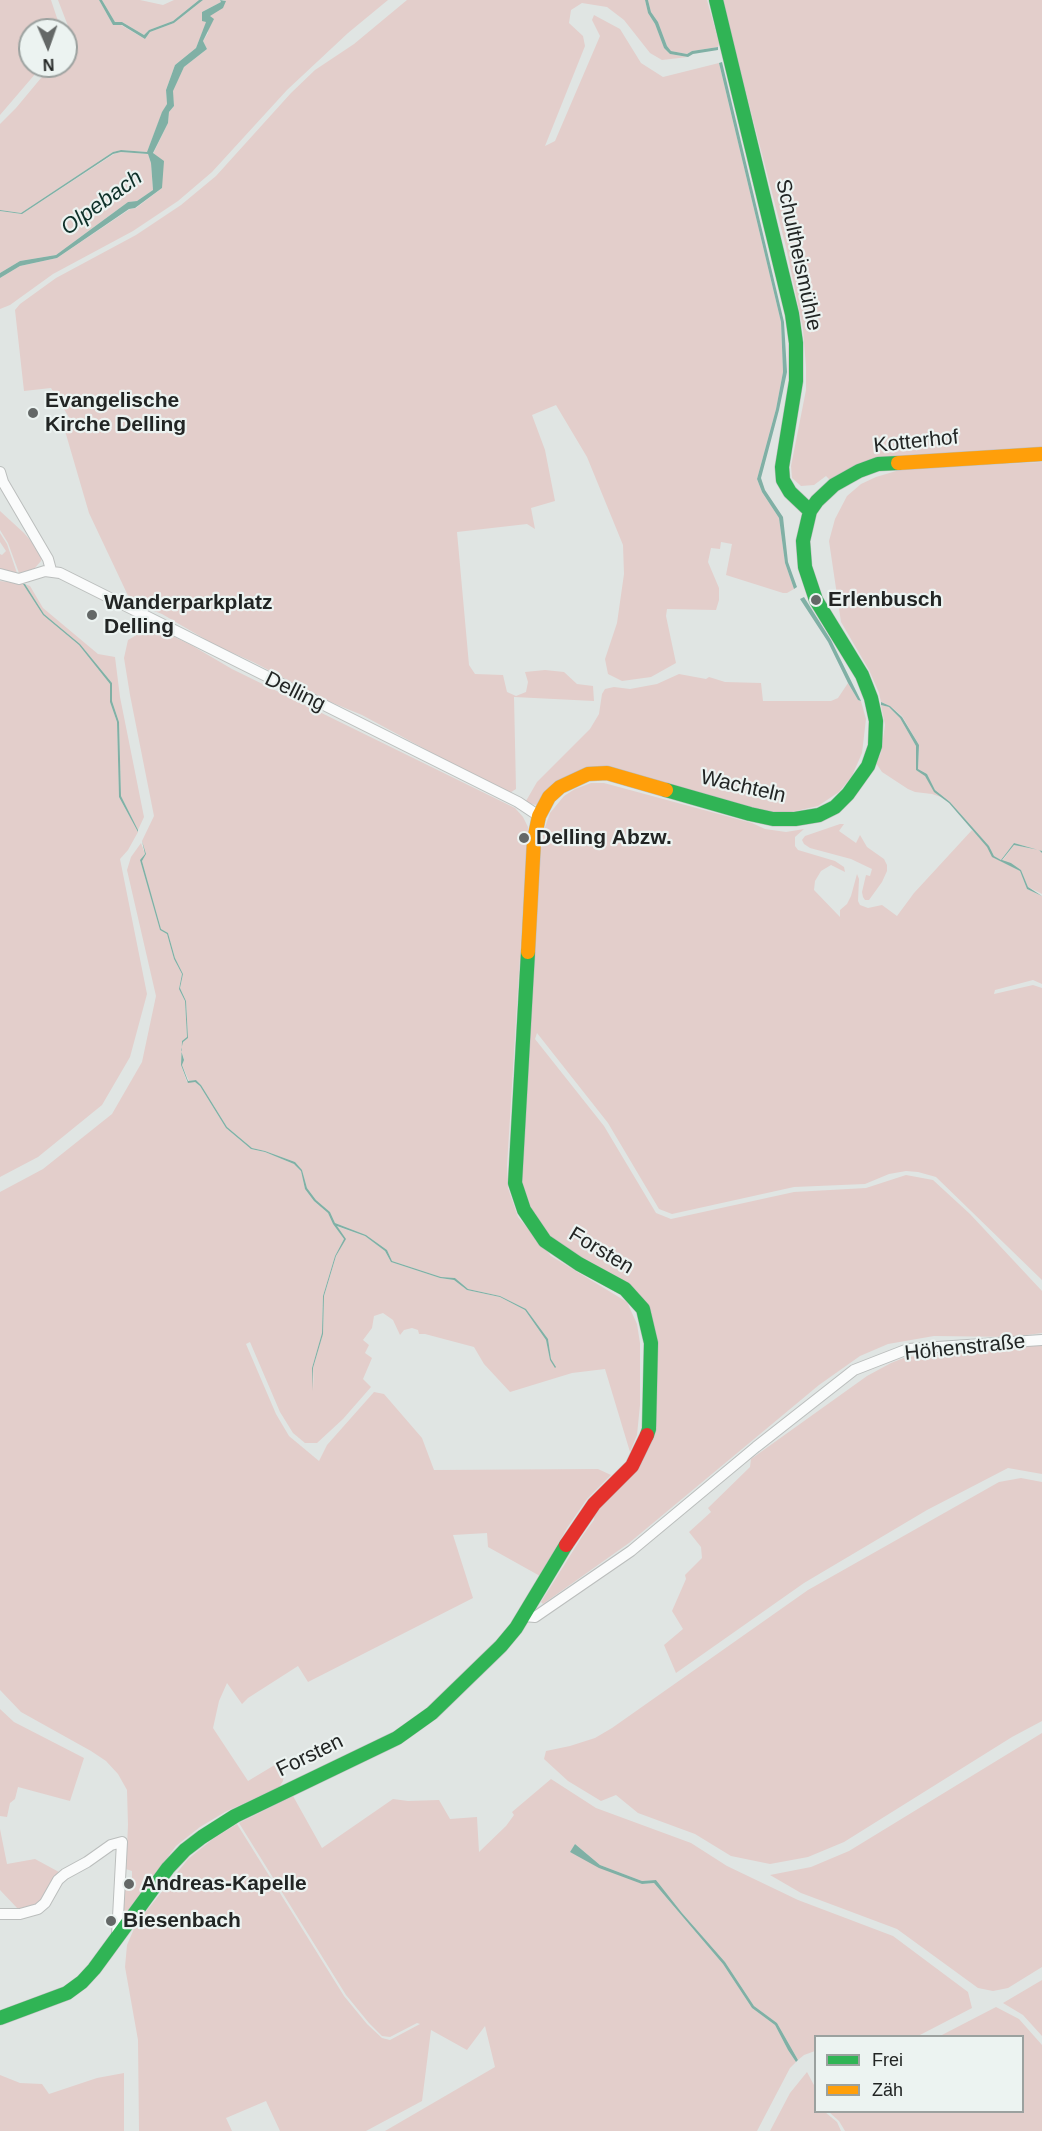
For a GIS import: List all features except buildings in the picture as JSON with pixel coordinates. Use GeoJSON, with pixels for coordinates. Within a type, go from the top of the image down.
{"type":"FeatureCollection","features":[{"type":"Feature","properties":{"kind":"street","name":"Schultheismühle"},"geometry":{"type":"LineString","coordinates":[[716,0],[792,314],[796,343],[796,381],[782,466],[783,480],[790,492],[810,511]]}},
{"type":"Feature","properties":{"kind":"street","name":"Kotterhof"},"geometry":{"type":"LineString","coordinates":[[810,511],[834,485],[859,471],[878,464],[1042,454]]}},
{"type":"Feature","properties":{"kind":"street"},"geometry":{"type":"LineString","coordinates":[[0,472],[48,559],[51,570],[19,579],[0,574]]}},
{"type":"Feature","properties":{"kind":"street","name":"Wachteln"},"geometry":{"type":"LineString","coordinates":[[539,816],[549,797],[560,787],[588,774],[607,773],[773,819],[795,819],[819,815],[835,807],[848,794],[868,766],[875,746],[876,721],[871,698],[862,675],[816,600],[811,587],[805,567],[802,541],[810,511]]}},
{"type":"Feature","properties":{"kind":"street","name":"Delling"},"geometry":{"type":"LineString","coordinates":[[51,570],[518,802],[539,816]]}},
{"type":"Feature","properties":{"kind":"street","name":"Forsten"},"geometry":{"type":"LineString","coordinates":[[117,1936],[168,1868],[185,1850],[202,1837],[234,1817],[397,1738],[432,1713],[501,1646],[524,1616],[573,1533],[594,1504],[632,1466],[645,1442],[649,1429],[651,1383],[651,1343],[647,1321],[635,1298],[612,1281],[579,1264],[545,1241],[529,1220],[515,1183],[534,840],[539,816]]}},
{"type":"Feature","properties":{"kind":"street","name":"Höhenstraße"},"geometry":{"type":"LineString","coordinates":[[524,1616],[535,1617],[631,1551],[854,1370],[908,1350],[1042,1340]]}},
{"type":"Feature","properties":{"kind":"street"},"geometry":{"type":"LineString","coordinates":[[0,1914],[20,1914],[38,1909],[65,1874],[111,1845],[122,1842],[117,1936],[94,1969],[74,1989],[0,2018]]}},
{"type":"Feature","properties":{"kind":"shaded area"},"geometry":{"type":"Polygon","coordinates":[[[0,0],[51,0],[57,18],[18,18],[18,78],[32,78],[0,115],[0,0]]]}},
{"type":"Feature","properties":{"kind":"shaded area"},"geometry":{"type":"Polygon","coordinates":[[[58,0],[99,0],[113,25],[121,25],[145,39],[150,32],[174,23],[203,0],[220,0],[221,2],[202,12],[207,21],[196,48],[175,65],[166,90],[167,104],[147,152],[121,150],[113,152],[21,213],[0,210],[0,124],[41,78],[78,78],[78,18],[65,18],[58,0]]]}},
{"type":"Feature","properties":{"kind":"shaded area"},"geometry":{"type":"Polygon","coordinates":[[[99,0],[102,0],[115,22],[122,22],[144,35],[149,30],[173,21],[199,0],[203,0],[174,23],[150,32],[145,39],[122,25],[113,25],[99,0]]]}},
{"type":"Feature","properties":{"kind":"shaded area"},"geometry":{"type":"Polygon","coordinates":[[[102,0],[140,0],[163,5],[174,0],[199,0],[173,21],[149,30],[144,35],[122,22],[115,22],[102,0]]]}},
{"type":"Feature","properties":{"kind":"shaded area"},"geometry":{"type":"Polygon","coordinates":[[[220,0],[226,1],[223,8],[210,16],[214,19],[203,41],[207,49],[184,67],[173,91],[174,106],[169,112],[168,123],[153,153],[164,161],[162,188],[57,258],[20,266],[0,278],[0,273],[20,261],[56,255],[128,202],[137,201],[153,190],[148,154],[121,152],[113,154],[22,214],[0,211],[21,213],[113,152],[121,150],[147,152],[167,104],[166,90],[175,65],[196,48],[206,22],[202,21],[202,12],[221,2],[220,0]]]}},
{"type":"Feature","properties":{"kind":"shaded area"},"geometry":{"type":"Polygon","coordinates":[[[225,0],[388,0],[348,33],[287,90],[212,172],[178,201],[133,231],[53,274],[10,305],[0,309],[0,278],[20,266],[57,258],[130,209],[136,208],[162,188],[153,154],[168,123],[169,112],[174,106],[172,91],[184,67],[207,49],[203,41],[208,33],[209,16],[225,0]]]}},
{"type":"Feature","properties":{"kind":"shaded area"},"geometry":{"type":"Polygon","coordinates":[[[407,0],[645,0],[648,13],[664,48],[670,54],[688,57],[662,60],[650,53],[624,20],[607,7],[582,3],[571,10],[569,23],[583,36],[585,46],[545,146],[555,141],[600,36],[592,20],[594,15],[620,29],[641,63],[663,77],[719,63],[781,322],[783,372],[776,409],[757,479],[762,492],[779,518],[785,563],[794,589],[783,593],[726,575],[732,544],[721,542],[720,549],[711,548],[708,562],[719,588],[716,610],[667,609],[666,616],[676,663],[651,677],[622,681],[608,674],[605,659],[617,623],[624,574],[623,545],[587,457],[556,405],[532,415],[545,450],[555,501],[531,508],[535,529],[527,524],[457,532],[469,665],[475,674],[503,675],[507,692],[516,696],[526,692],[528,682],[525,672],[545,670],[564,672],[577,684],[593,686],[594,701],[514,697],[516,789],[508,794],[362,715],[328,701],[215,645],[162,614],[131,602],[89,513],[63,424],[70,419],[51,388],[24,391],[15,310],[20,304],[56,278],[136,235],[181,205],[216,176],[291,93],[315,70],[354,44],[407,0]]]}},
{"type":"Feature","properties":{"kind":"shaded area"},"geometry":{"type":"Polygon","coordinates":[[[645,0],[648,0],[651,12],[671,51],[687,54],[692,51],[718,47],[718,50],[688,57],[670,54],[664,48],[648,13],[645,0]]]}},
{"type":"Feature","properties":{"kind":"shaded area"},"geometry":{"type":"Polygon","coordinates":[[[648,0],[707,0],[719,43],[718,47],[692,51],[687,54],[671,51],[651,12],[648,0]]]}},
{"type":"Feature","properties":{"kind":"shaded area"},"geometry":{"type":"Polygon","coordinates":[[[722,0],[1042,0],[1042,451],[905,459],[832,482],[826,476],[814,485],[801,486],[792,478],[791,466],[806,390],[803,329],[786,247],[722,0]]]}},
{"type":"Feature","properties":{"kind":"shaded area"},"geometry":{"type":"Polygon","coordinates":[[[722,62],[784,322],[787,372],[761,478],[765,490],[783,517],[788,562],[797,587],[794,589],[785,563],[779,518],[762,492],[757,479],[776,409],[783,372],[781,322],[719,63],[722,62]]]}},
{"type":"Feature","properties":{"kind":"shaded area"},"geometry":{"type":"Polygon","coordinates":[[[121,152],[148,154],[153,190],[137,201],[128,202],[56,255],[20,261],[0,273],[0,211],[22,214],[114,154],[121,152]]]}},
{"type":"Feature","properties":{"kind":"shaded area"},"geometry":{"type":"Polygon","coordinates":[[[1042,462],[1042,851],[1014,843],[1001,860],[994,856],[989,846],[950,802],[935,790],[927,774],[918,769],[919,745],[902,716],[881,702],[869,670],[841,622],[829,541],[835,519],[847,496],[861,484],[876,477],[903,469],[1042,462]]]}},
{"type":"Feature","properties":{"kind":"shaded area"},"geometry":{"type":"Polygon","coordinates":[[[0,511],[37,548],[41,561],[34,569],[19,573],[8,543],[0,530],[0,511]]]}},
{"type":"Feature","properties":{"kind":"shaded area"},"geometry":{"type":"Polygon","coordinates":[[[0,533],[7,544],[17,573],[0,569],[0,554],[6,551],[0,542],[0,533]]]}},
{"type":"Feature","properties":{"kind":"shaded area"},"geometry":{"type":"Polygon","coordinates":[[[0,581],[23,584],[43,615],[79,645],[110,684],[110,702],[117,722],[119,797],[138,832],[120,859],[147,994],[130,1057],[102,1105],[38,1157],[0,1177],[0,581]]]}},
{"type":"Feature","properties":{"kind":"shaded area"},"geometry":{"type":"Polygon","coordinates":[[[23,584],[44,614],[80,644],[112,683],[112,701],[119,722],[121,796],[138,832],[119,797],[117,722],[110,702],[110,684],[79,645],[43,615],[23,584]]]}},
{"type":"Feature","properties":{"kind":"shaded area"},"geometry":{"type":"Polygon","coordinates":[[[25,584],[30,586],[43,608],[98,654],[115,657],[120,697],[144,817],[138,830],[121,796],[119,722],[112,701],[112,683],[80,644],[44,614],[25,584]]]}},
{"type":"Feature","properties":{"kind":"shaded area"},"geometry":{"type":"Polygon","coordinates":[[[804,597],[831,640],[861,701],[858,700],[828,642],[800,599],[804,597]]]}},
{"type":"Feature","properties":{"kind":"shaded area"},"geometry":{"type":"Polygon","coordinates":[[[152,626],[232,669],[515,808],[523,817],[528,827],[507,1166],[508,1188],[518,1217],[551,1256],[627,1302],[637,1324],[640,1343],[640,1405],[637,1435],[630,1452],[605,1369],[572,1373],[510,1392],[484,1364],[474,1347],[419,1334],[418,1330],[412,1328],[404,1330],[400,1335],[393,1320],[383,1313],[374,1316],[372,1328],[363,1340],[369,1345],[365,1353],[372,1358],[363,1379],[371,1387],[343,1419],[317,1443],[305,1443],[293,1433],[280,1412],[250,1342],[246,1344],[276,1414],[289,1436],[319,1461],[327,1445],[374,1392],[384,1394],[422,1438],[434,1470],[598,1469],[611,1475],[587,1499],[567,1528],[540,1576],[488,1547],[487,1533],[453,1535],[473,1598],[308,1682],[298,1666],[242,1704],[227,1683],[219,1701],[213,1728],[248,1781],[278,1763],[284,1773],[283,1781],[279,1787],[225,1812],[200,1827],[176,1846],[122,1918],[123,1890],[126,1890],[128,1885],[132,1885],[132,1871],[126,1869],[127,1790],[118,1774],[106,1761],[21,1712],[0,1690],[0,1192],[43,1169],[112,1114],[142,1062],[156,996],[127,870],[131,857],[141,843],[145,854],[140,860],[160,930],[167,934],[174,959],[182,974],[179,989],[185,1001],[187,1037],[182,1041],[182,1047],[183,1042],[188,1038],[186,1001],[180,988],[183,974],[175,958],[168,933],[161,929],[142,861],[146,854],[142,841],[154,816],[124,658],[128,640],[152,626]],[[182,1052],[181,1065],[187,1082],[195,1082],[200,1086],[226,1128],[251,1149],[294,1164],[301,1171],[305,1189],[314,1201],[328,1213],[333,1224],[344,1239],[335,1256],[323,1296],[322,1333],[312,1368],[314,1390],[313,1368],[323,1333],[324,1296],[336,1256],[345,1239],[336,1226],[365,1236],[385,1251],[391,1262],[440,1278],[454,1280],[467,1290],[500,1297],[525,1310],[546,1340],[550,1360],[556,1367],[551,1359],[548,1339],[526,1309],[500,1296],[468,1289],[455,1278],[441,1277],[392,1261],[387,1250],[366,1235],[335,1223],[330,1212],[316,1200],[307,1188],[302,1170],[295,1162],[265,1151],[252,1148],[227,1127],[201,1085],[196,1080],[189,1081],[182,1065],[184,1059],[182,1052]]]}},
{"type":"Feature","properties":{"kind":"shaded area"},"geometry":{"type":"Polygon","coordinates":[[[679,674],[706,679],[709,677],[725,682],[761,683],[763,701],[831,701],[838,698],[848,683],[858,700],[861,701],[866,719],[862,753],[852,776],[839,792],[818,806],[787,813],[768,812],[634,774],[607,769],[537,805],[526,801],[537,782],[590,729],[599,714],[605,689],[614,687],[630,689],[657,684],[679,674]]]}},
{"type":"Feature","properties":{"kind":"shaded area"},"geometry":{"type":"Polygon","coordinates":[[[881,702],[890,706],[902,717],[919,745],[918,769],[927,774],[935,790],[950,802],[989,846],[994,856],[1001,860],[1014,843],[1037,850],[1014,845],[1002,860],[1021,870],[1028,887],[1042,896],[1027,889],[1020,871],[992,857],[987,847],[949,803],[934,792],[925,776],[916,770],[916,746],[900,718],[889,707],[881,705],[881,702]]]}},
{"type":"Feature","properties":{"kind":"shaded area"},"geometry":{"type":"Polygon","coordinates":[[[881,705],[889,707],[900,718],[916,746],[916,770],[925,775],[934,791],[941,797],[908,789],[882,772],[876,763],[881,753],[885,725],[881,705]]]}},
{"type":"Feature","properties":{"kind":"shaded area"},"geometry":{"type":"Polygon","coordinates":[[[591,783],[604,783],[752,823],[765,829],[786,832],[804,829],[795,837],[795,846],[798,850],[835,861],[844,867],[845,872],[831,865],[821,871],[815,881],[814,890],[840,917],[840,910],[851,896],[857,874],[860,905],[868,908],[882,905],[897,916],[914,893],[972,830],[988,847],[993,857],[1020,871],[1027,889],[1042,896],[1042,984],[1033,980],[995,990],[994,994],[1033,985],[1042,988],[1042,1280],[936,1177],[918,1172],[906,1171],[889,1174],[865,1184],[794,1187],[672,1214],[659,1209],[608,1123],[537,1033],[535,1039],[604,1126],[656,1213],[671,1219],[794,1192],[866,1188],[906,1175],[933,1180],[970,1214],[1042,1291],[1042,1333],[1011,1337],[934,1336],[888,1344],[860,1356],[819,1385],[629,1543],[543,1604],[541,1602],[594,1520],[595,1509],[642,1455],[651,1318],[540,1229],[521,1193],[537,846],[542,847],[543,833],[550,813],[564,796],[591,783]]]}},
{"type":"Feature","properties":{"kind":"shaded area"},"geometry":{"type":"Polygon","coordinates":[[[844,824],[839,831],[856,843],[860,835],[867,847],[884,859],[887,865],[882,882],[869,900],[865,900],[862,892],[866,875],[870,876],[872,869],[851,859],[810,848],[802,840],[805,836],[844,824]]]}},
{"type":"Feature","properties":{"kind":"shaded area"},"geometry":{"type":"Polygon","coordinates":[[[142,841],[146,854],[142,861],[161,929],[168,933],[175,958],[183,974],[180,988],[186,1001],[188,1038],[183,1042],[182,1047],[182,1041],[187,1037],[185,1001],[179,989],[182,974],[174,959],[167,934],[160,930],[140,860],[145,854],[142,841]]]}},
{"type":"Feature","properties":{"kind":"shaded area"},"geometry":{"type":"Polygon","coordinates":[[[1014,845],[1039,850],[1042,853],[1042,894],[1028,887],[1021,870],[1011,863],[1002,861],[1014,845]]]}},
{"type":"Feature","properties":{"kind":"shaded area"},"geometry":{"type":"Polygon","coordinates":[[[182,1052],[184,1060],[182,1065],[188,1081],[196,1080],[201,1085],[227,1127],[252,1148],[295,1162],[302,1170],[307,1188],[316,1200],[330,1212],[335,1223],[366,1235],[387,1250],[392,1261],[441,1277],[455,1278],[468,1289],[500,1296],[526,1309],[548,1339],[551,1359],[556,1367],[550,1360],[546,1340],[525,1310],[500,1297],[467,1290],[454,1280],[440,1278],[391,1262],[385,1251],[365,1236],[337,1226],[346,1239],[336,1256],[324,1296],[323,1334],[313,1368],[312,1391],[312,1368],[322,1333],[323,1296],[335,1256],[344,1239],[328,1213],[314,1201],[305,1189],[301,1171],[294,1164],[251,1149],[226,1128],[200,1086],[195,1082],[188,1083],[181,1065],[182,1052]]]}},
{"type":"Feature","properties":{"kind":"shaded area"},"geometry":{"type":"Polygon","coordinates":[[[1042,1342],[1042,1474],[1008,1468],[927,1510],[804,1583],[676,1673],[664,1645],[683,1629],[672,1611],[686,1579],[685,1575],[702,1558],[701,1547],[689,1532],[711,1512],[708,1508],[750,1467],[751,1459],[867,1376],[891,1363],[906,1357],[987,1351],[1042,1342]]]}},
{"type":"Feature","properties":{"kind":"shaded area"},"geometry":{"type":"Polygon","coordinates":[[[1021,1478],[1042,1482],[1042,1721],[1012,1737],[844,1842],[808,1857],[770,1864],[731,1856],[695,1834],[638,1813],[616,1795],[601,1801],[568,1781],[544,1759],[546,1751],[595,1738],[612,1728],[808,1590],[999,1482],[1021,1478]]]}},
{"type":"Feature","properties":{"kind":"shaded area"},"geometry":{"type":"Polygon","coordinates":[[[0,1709],[14,1722],[84,1758],[70,1801],[18,1787],[15,1799],[10,1803],[7,1817],[0,1816],[0,1709]]]}},
{"type":"Feature","properties":{"kind":"shaded area"},"geometry":{"type":"Polygon","coordinates":[[[1042,1733],[1042,1967],[1008,1988],[993,1991],[978,1988],[897,1929],[801,1893],[770,1875],[811,1867],[849,1851],[1042,1733]]]}},
{"type":"Feature","properties":{"kind":"shaded area"},"geometry":{"type":"Polygon","coordinates":[[[551,1779],[596,1808],[691,1843],[727,1866],[798,1900],[893,1936],[968,1992],[972,2008],[920,2035],[814,2035],[814,2051],[798,2060],[777,2023],[754,2006],[725,1962],[656,1880],[642,1881],[600,1865],[575,1844],[570,1852],[642,1884],[654,1883],[723,1964],[752,2008],[775,2025],[796,2062],[790,2068],[757,2131],[385,2131],[495,2067],[485,2026],[467,2050],[431,2030],[422,2101],[366,2131],[280,2131],[266,2101],[226,2118],[232,2131],[139,2131],[138,2040],[125,1967],[127,1945],[136,1924],[188,1859],[214,1838],[237,1824],[344,1996],[367,2024],[382,2038],[390,2040],[420,2024],[417,2023],[390,2037],[382,2036],[369,2023],[346,1995],[239,1823],[293,1796],[322,1848],[393,1799],[439,1800],[450,1819],[477,1817],[479,1852],[506,1826],[514,1815],[512,1812],[551,1779]]]}},
{"type":"Feature","properties":{"kind":"shaded area"},"geometry":{"type":"Polygon","coordinates":[[[0,1829],[7,1864],[35,1859],[59,1872],[41,1901],[34,1907],[18,1909],[0,1890],[0,1829]]]}},
{"type":"Feature","properties":{"kind":"shaded area"},"geometry":{"type":"Polygon","coordinates":[[[575,1844],[600,1865],[642,1881],[656,1880],[725,1962],[754,2006],[777,2023],[798,2060],[796,2062],[788,2050],[775,2025],[752,2008],[723,1964],[654,1883],[642,1884],[599,1868],[570,1852],[575,1844]]]}},
{"type":"Feature","properties":{"kind":"shaded area"},"geometry":{"type":"Polygon","coordinates":[[[1042,1980],[1042,2036],[1023,2015],[1003,2003],[1042,1980]]]}},
{"type":"Feature","properties":{"kind":"shaded area"},"geometry":{"type":"Polygon","coordinates":[[[996,2007],[1019,2019],[1042,2045],[1042,2131],[845,2131],[830,2113],[1024,2113],[1024,2035],[942,2035],[996,2007]]]}},
{"type":"Feature","properties":{"kind":"shaded area"},"geometry":{"type":"Polygon","coordinates":[[[807,2072],[814,2085],[814,2113],[826,2113],[837,2122],[841,2131],[770,2131],[790,2093],[807,2072]]]}},
{"type":"Feature","properties":{"kind":"shaded area"},"geometry":{"type":"Polygon","coordinates":[[[124,2073],[124,2131],[0,2131],[0,2075],[20,2083],[42,2084],[49,2094],[97,2078],[124,2073]]]}},
{"type":"Feature","properties":{"kind":"traffic: fast"},"geometry":{"type":"LineString","coordinates":[[716,0],[792,314],[796,343],[796,381],[782,467],[783,480],[790,492],[810,511]]}},
{"type":"Feature","properties":{"kind":"traffic: fast"},"geometry":{"type":"LineString","coordinates":[[666,790],[750,814],[773,819],[795,819],[819,815],[835,807],[848,794],[868,766],[875,746],[876,721],[871,698],[862,675],[816,600],[805,567],[803,541],[810,511],[834,485],[859,471],[878,464],[898,463]]}},
{"type":"Feature","properties":{"kind":"traffic: fast"},"geometry":{"type":"LineString","coordinates":[[528,952],[515,1183],[524,1210],[545,1241],[579,1264],[625,1289],[643,1309],[651,1343],[647,1435]]}},
{"type":"Feature","properties":{"kind":"traffic: fast"},"geometry":{"type":"LineString","coordinates":[[0,2018],[67,1993],[82,1982],[168,1868],[185,1850],[202,1837],[235,1816],[397,1738],[432,1713],[501,1646],[516,1628],[566,1545]]}},
{"type":"Feature","properties":{"kind":"traffic: slow"},"geometry":{"type":"LineString","coordinates":[[898,463],[1042,454]]}},
{"type":"Feature","properties":{"kind":"traffic: slow"},"geometry":{"type":"LineString","coordinates":[[528,952],[534,840],[539,816],[549,797],[560,787],[588,774],[607,773],[666,790]]}},
{"type":"Feature","properties":{"kind":"traffic: jam"},"geometry":{"type":"LineString","coordinates":[[566,1545],[594,1504],[632,1466],[647,1435]]}},
{"type":"Feature","properties":{"kind":"place","name":"Evangelische Kirche Delling"},"geometry":{"type":"Point","coordinates":[33,413]}},
{"type":"Feature","properties":{"kind":"place","name":"Erlenbusch"},"geometry":{"type":"Point","coordinates":[816,600]}},
{"type":"Feature","properties":{"kind":"place","name":"Wanderparkplatz Delling"},"geometry":{"type":"Point","coordinates":[92,615]}},
{"type":"Feature","properties":{"kind":"place","name":"Delling Abzw."},"geometry":{"type":"Point","coordinates":[524,838]}},
{"type":"Feature","properties":{"kind":"place","name":"Andreas-Kapelle"},"geometry":{"type":"Point","coordinates":[129,1884]}},
{"type":"Feature","properties":{"kind":"place","name":"Biesenbach"},"geometry":{"type":"Point","coordinates":[111,1921]}},
{"type":"Feature","properties":{"kind":"water label","name":"Olpebach"},"geometry":{"type":"Point","coordinates":[102,203]}}]}
